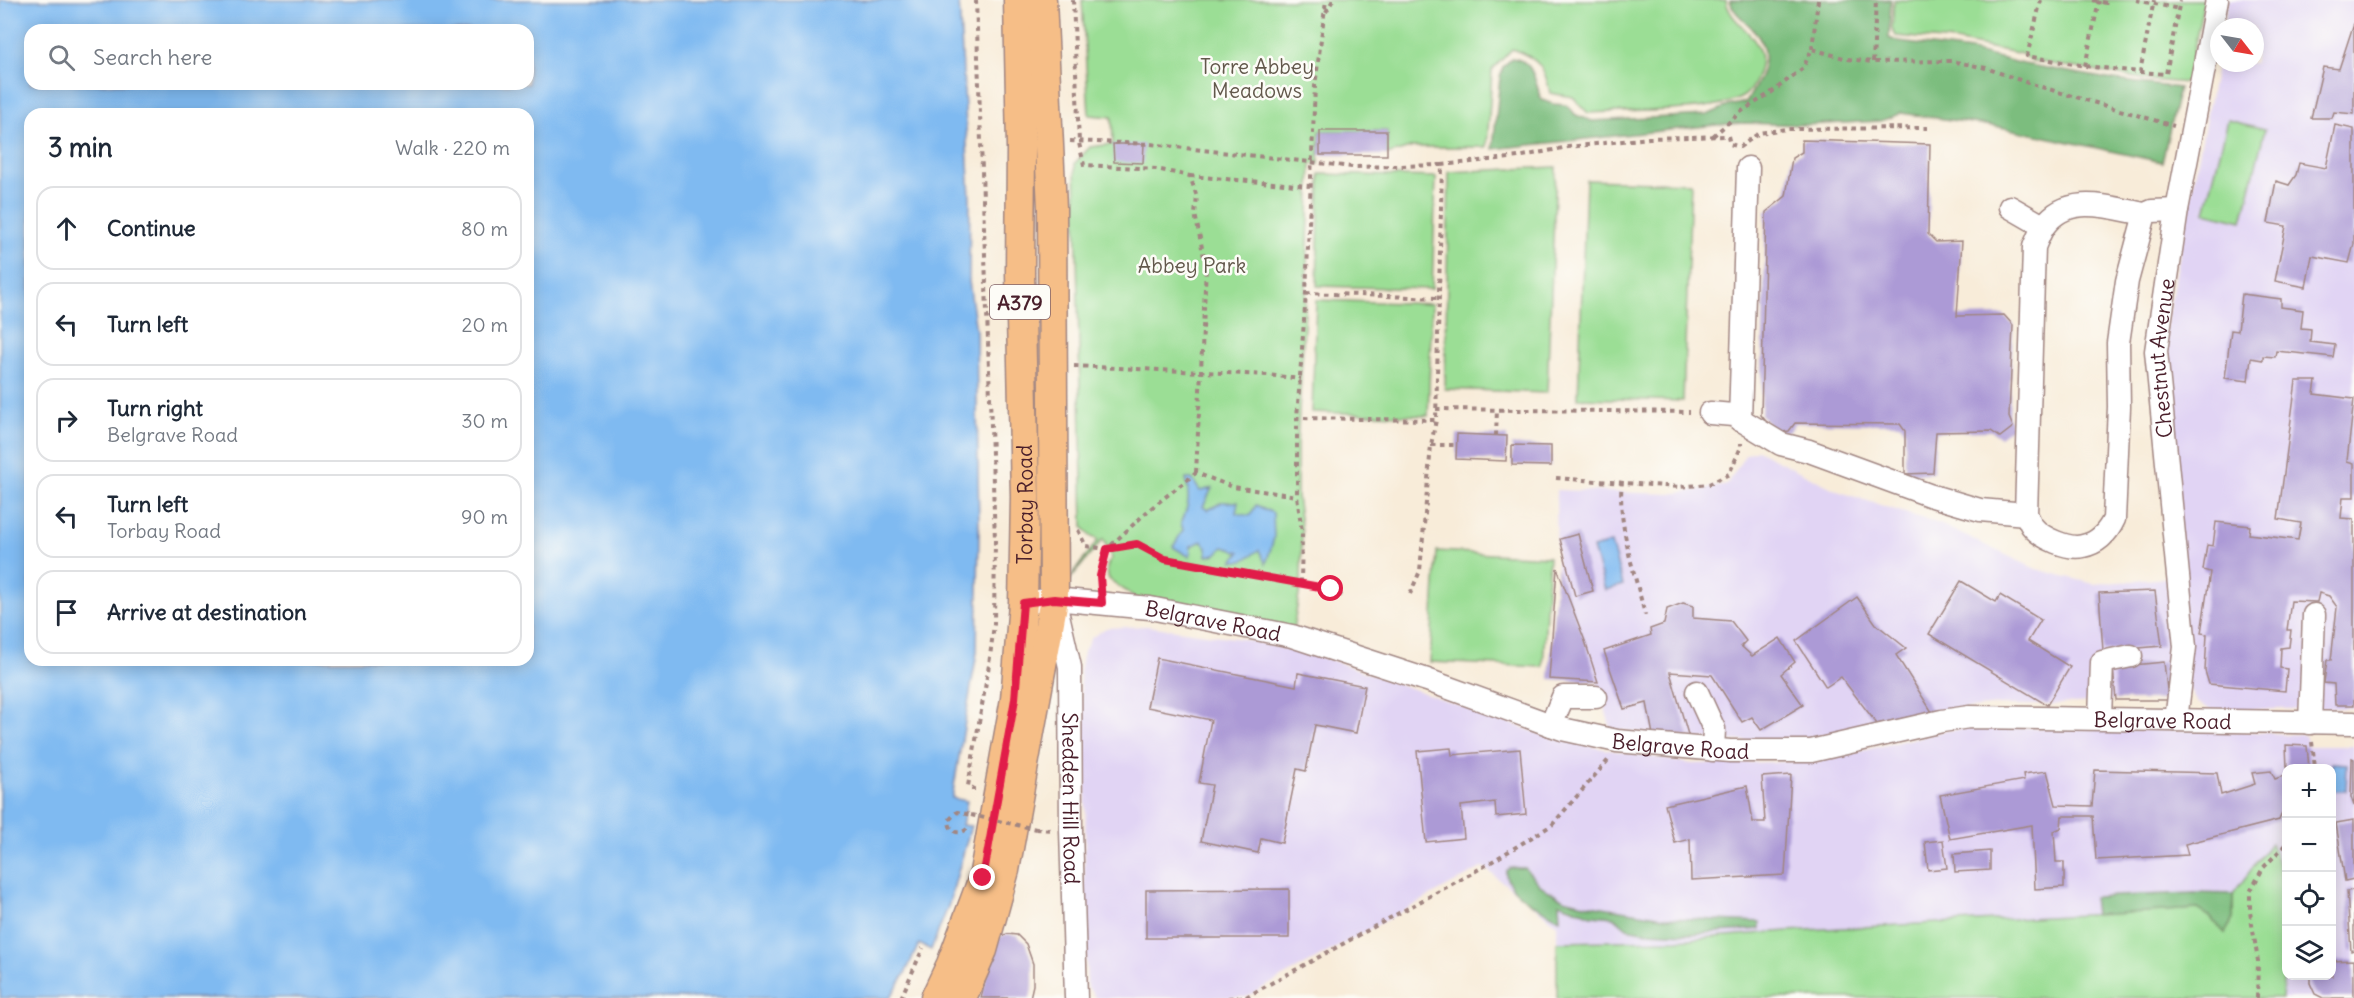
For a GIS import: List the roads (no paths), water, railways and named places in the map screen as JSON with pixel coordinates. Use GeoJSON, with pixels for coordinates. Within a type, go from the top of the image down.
{"type":"FeatureCollection","features":[{"type":"Feature","properties":{"kind":"main road","name":"Torbay Road"},"geometry":{"type":"LineString","coordinates":[[935,998],[951,964],[983,878],[1015,699],[1023,603],[1025,497],[1020,284],[1021,148],[1018,0]]}},
{"type":"Feature","properties":{"kind":"main road","name":"Torbay Road"},"geometry":{"type":"LineString","coordinates":[[962,998],[983,950],[1005,870],[1054,599],[1054,343],[1042,0]]}},
{"type":"Feature","properties":{"kind":"street","name":"Chestnut Avenue"},"geometry":{"type":"LineString","coordinates":[[2176,720],[2185,647],[2156,351],[2177,210],[2217,0]]}},
{"type":"Feature","properties":{"kind":"street"},"geometry":{"type":"LineString","coordinates":[[1748,168],[1725,416],[1781,444],[1809,451],[1929,495],[1980,510],[2026,514]]}},
{"type":"Feature","properties":{"kind":"street"},"geometry":{"type":"LineString","coordinates":[[2145,214],[2127,281],[2118,343],[2119,407],[2114,519],[2109,531],[2098,540],[2082,547],[2049,541],[2033,527],[2026,514],[2034,247],[2043,226],[2059,210],[2080,204],[2145,214],[2152,211],[2177,210]]}},
{"type":"Feature","properties":{"kind":"street"},"geometry":{"type":"LineString","coordinates":[[2010,207],[2043,226]]}},
{"type":"Feature","properties":{"kind":"street"},"geometry":{"type":"LineString","coordinates":[[2156,351],[2149,304],[2158,238],[2167,221],[2177,210]]}},
{"type":"Feature","properties":{"kind":"street","name":"Belgrave Road"},"geometry":{"type":"LineString","coordinates":[[1023,603],[1054,599],[1150,608],[1292,636],[1428,680],[1551,725],[1617,741],[1713,750],[1811,751],[1969,717],[2354,723]]}},
{"type":"Feature","properties":{"kind":"street","name":"Shedden Hill Road"},"geometry":{"type":"LineString","coordinates":[[1054,599],[1070,667],[1071,830],[1076,998]]}},
{"type":"Feature","properties":{"kind":"street"},"geometry":{"type":"LineString","coordinates":[[2310,723],[2314,615]]}},
{"type":"Feature","properties":{"kind":"street"},"geometry":{"type":"LineString","coordinates":[[2100,718],[2102,662],[2131,656]]}},
{"type":"Feature","properties":{"kind":"street"},"geometry":{"type":"LineString","coordinates":[[1697,692],[1714,729],[1713,750]]}},
{"type":"Feature","properties":{"kind":"street"},"geometry":{"type":"LineString","coordinates":[[1551,725],[1563,698],[1596,698]]}},
{"type":"Feature","properties":{"kind":"water"},"geometry":{"type":"Polygon","coordinates":[[[0,0],[959,0],[970,198],[969,281],[976,331],[979,532],[977,652],[952,798],[967,801],[962,825],[971,826],[949,904],[931,950],[919,944],[905,974],[890,998],[0,998],[0,0]]]}},
{"type":"Feature","properties":{"kind":"water"},"geometry":{"type":"Polygon","coordinates":[[[1186,479],[1192,479],[1200,491],[1212,488],[1203,507],[1208,510],[1222,502],[1238,502],[1236,513],[1250,516],[1256,505],[1273,513],[1274,538],[1266,564],[1259,550],[1243,561],[1233,561],[1240,552],[1224,547],[1216,554],[1207,556],[1207,547],[1202,541],[1191,546],[1190,557],[1173,547],[1183,530],[1181,523],[1188,501],[1186,479]]]}},
{"type":"Feature","properties":{"kind":"water"},"geometry":{"type":"Polygon","coordinates":[[[1611,543],[1623,585],[1605,590],[1593,548],[1611,543]]]}},
{"type":"Feature","properties":{"kind":"water"},"geometry":{"type":"Polygon","coordinates":[[[2332,763],[2347,764],[2346,791],[2336,791],[2336,764],[2332,763]]]}},
{"type":"Feature","properties":{"kind":"park label","name":"Torre Abbey Meadows"},"geometry":{"type":"Point","coordinates":[1257,78]}},
{"type":"Feature","properties":{"kind":"park label","name":"Abbey Park"},"geometry":{"type":"Point","coordinates":[1192,265]}}]}
